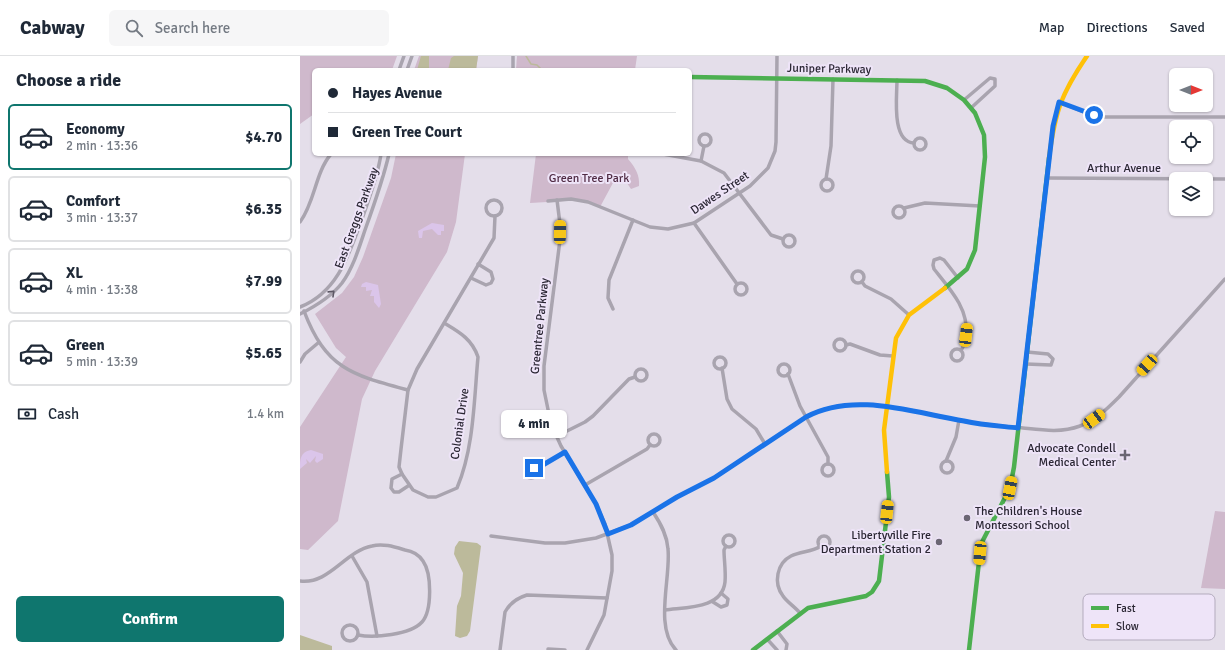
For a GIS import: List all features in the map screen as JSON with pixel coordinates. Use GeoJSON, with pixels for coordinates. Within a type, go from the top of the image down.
{"type":"FeatureCollection","features":[{"type":"Feature","properties":{"kind":"street"},"geometry":{"type":"LineString","coordinates":[[400,68],[404,56]]}},
{"type":"Feature","properties":{"kind":"street"},"geometry":{"type":"LineString","coordinates":[[408,68],[412,56]]}},
{"type":"Feature","properties":{"kind":"street"},"geometry":{"type":"LineString","coordinates":[[513,56],[513,68]]}},
{"type":"Feature","properties":{"kind":"street","name":"Dawes Street"},"geometry":{"type":"LineString","coordinates":[[548,201],[571,199],[588,202],[650,227],[668,229],[694,223],[740,193],[761,177],[768,168],[775,151],[777,56]]}},
{"type":"Feature","properties":{"kind":"street"},"geometry":{"type":"LineString","coordinates":[[969,650],[981,544],[1010,488],[1026,364],[1053,126],[1059,102],[1087,56]]}},
{"type":"Feature","properties":{"kind":"street","name":"Juniper Parkway"},"geometry":{"type":"LineString","coordinates":[[692,77],[926,81],[947,88],[964,100],[980,123],[986,147],[975,250],[967,269],[948,287],[909,315],[899,330],[892,356],[884,444],[889,497],[879,581],[872,592],[866,596],[815,606],[800,613],[753,650]]}},
{"type":"Feature","properties":{"kind":"street"},"geometry":{"type":"LineString","coordinates":[[964,100],[990,78],[995,79],[995,86],[971,108]]}},
{"type":"Feature","properties":{"kind":"street"},"geometry":{"type":"LineString","coordinates":[[826,179],[832,146],[833,79]]}},
{"type":"Feature","properties":{"kind":"street"},"geometry":{"type":"LineString","coordinates":[[897,80],[898,127],[906,140],[914,143]]}},
{"type":"Feature","properties":{"kind":"street"},"geometry":{"type":"LineString","coordinates":[[1059,102],[1081,111],[1102,117],[1225,117]]}},
{"type":"Feature","properties":{"kind":"street"},"geometry":{"type":"LineString","coordinates":[[701,161],[704,146]]}},
{"type":"Feature","properties":{"kind":"street"},"geometry":{"type":"LineString","coordinates":[[300,222],[306,214],[323,167],[329,156]]}},
{"type":"Feature","properties":{"kind":"street","name":"East Greggs Parkway"},"geometry":{"type":"LineString","coordinates":[[301,306],[324,292],[343,266],[373,186],[380,156]]}},
{"type":"Feature","properties":{"kind":"street","name":"East Greggs Parkway"},"geometry":{"type":"LineString","coordinates":[[302,313],[318,304],[334,291],[342,282],[352,266],[376,199],[388,156]]}},
{"type":"Feature","properties":{"kind":"street"},"geometry":{"type":"LineString","coordinates":[[675,156],[701,161],[724,173],[771,235],[783,239]]}},
{"type":"Feature","properties":{"kind":"street","name":"Arthur Avenue"},"geometry":{"type":"LineString","coordinates":[[1047,178],[1225,179]]}},
{"type":"Feature","properties":{"kind":"street","name":"Greentree Parkway"},"geometry":{"type":"LineString","coordinates":[[558,200],[560,232],[543,378],[547,407],[557,436],[565,452],[596,504],[608,534],[612,555],[612,572],[604,615],[588,650]]}},
{"type":"Feature","properties":{"kind":"street"},"geometry":{"type":"LineString","coordinates":[[402,474],[392,479],[391,488],[394,492],[399,492],[408,486],[399,467],[408,390],[417,369],[494,238],[495,216],[499,214],[501,207],[499,203],[492,201],[486,208],[490,215],[495,216]]}},
{"type":"Feature","properties":{"kind":"street"},"geometry":{"type":"LineString","coordinates":[[904,208],[925,203],[980,206]]}},
{"type":"Feature","properties":{"kind":"street"},"geometry":{"type":"LineString","coordinates":[[613,309],[608,298],[609,280],[633,220]]}},
{"type":"Feature","properties":{"kind":"street"},"geometry":{"type":"LineString","coordinates":[[694,223],[737,284]]}},
{"type":"Feature","properties":{"kind":"street"},"geometry":{"type":"LineString","coordinates":[[958,278],[944,260],[940,258],[933,262],[933,267],[948,287],[965,316],[967,325],[964,345],[961,350]]}},
{"type":"Feature","properties":{"kind":"street"},"geometry":{"type":"LineString","coordinates":[[471,278],[486,285],[491,283],[493,279],[491,272],[478,264]]}},
{"type":"Feature","properties":{"kind":"street"},"geometry":{"type":"LineString","coordinates":[[491,536],[565,543],[582,541],[608,534],[631,525],[714,478],[816,411],[833,407],[861,405],[887,406],[959,420],[1018,428],[1058,430],[1080,426],[1094,419],[1119,397],[1225,279]]}},
{"type":"Feature","properties":{"kind":"street"},"geometry":{"type":"LineString","coordinates":[[862,282],[865,286],[891,299],[909,315]]}},
{"type":"Feature","properties":{"kind":"street"},"geometry":{"type":"LineString","coordinates":[[301,306],[302,313],[318,343],[336,361],[361,377],[408,390]]}},
{"type":"Feature","properties":{"kind":"street","name":"Colonial Drive"},"geometry":{"type":"LineString","coordinates":[[408,486],[420,494],[436,497],[457,488],[463,475],[471,430],[478,357],[475,348],[465,336],[444,323]]}},
{"type":"Feature","properties":{"kind":"street"},"geometry":{"type":"LineString","coordinates":[[300,362],[305,354],[318,343]]}},
{"type":"Feature","properties":{"kind":"street"},"geometry":{"type":"LineString","coordinates":[[846,345],[850,344],[880,355],[892,356]]}},
{"type":"Feature","properties":{"kind":"street"},"geometry":{"type":"LineString","coordinates":[[1026,364],[1046,366],[1051,365],[1053,359],[1048,354],[1027,352]]}},
{"type":"Feature","properties":{"kind":"street"},"geometry":{"type":"LineString","coordinates":[[722,368],[727,399],[732,409],[756,429],[765,444]]}},
{"type":"Feature","properties":{"kind":"street"},"geometry":{"type":"LineString","coordinates":[[788,374],[794,394],[828,457],[828,464]]}},
{"type":"Feature","properties":{"kind":"street"},"geometry":{"type":"LineString","coordinates":[[557,436],[589,419],[629,379],[635,378]]}},
{"type":"Feature","properties":{"kind":"street"},"geometry":{"type":"LineString","coordinates":[[946,461],[956,437],[959,420]]}},
{"type":"Feature","properties":{"kind":"street"},"geometry":{"type":"LineString","coordinates":[[585,485],[647,449],[650,445]]}},
{"type":"Feature","properties":{"kind":"street"},"geometry":{"type":"LineString","coordinates":[[536,469],[565,452]]}},
{"type":"Feature","properties":{"kind":"street"},"geometry":{"type":"LineString","coordinates":[[653,512],[665,532],[668,547],[665,610],[666,631],[676,650]]}},
{"type":"Feature","properties":{"kind":"street"},"geometry":{"type":"LineString","coordinates":[[300,581],[317,580],[352,556],[371,546],[385,545],[412,552],[422,559],[427,568],[429,606],[426,616],[422,622],[413,629],[377,636],[358,635],[353,640],[348,641],[343,636],[343,630],[349,625],[354,626],[358,630],[358,635]]}},
{"type":"Feature","properties":{"kind":"street"},"geometry":{"type":"LineString","coordinates":[[665,610],[713,602],[721,593],[725,582],[724,550],[726,546]]}},
{"type":"Feature","properties":{"kind":"street"},"geometry":{"type":"LineString","coordinates":[[800,613],[782,596],[779,589],[777,575],[779,568],[783,561],[792,555],[815,550],[820,546]]}},
{"type":"Feature","properties":{"kind":"street"},"geometry":{"type":"LineString","coordinates":[[352,556],[367,582],[377,636]]}},
{"type":"Feature","properties":{"kind":"street"},"geometry":{"type":"LineString","coordinates":[[713,602],[721,607],[727,605],[728,599],[721,593]]}},
{"type":"Feature","properties":{"kind":"street"},"geometry":{"type":"LineString","coordinates":[[500,650],[505,612],[512,602],[519,597],[527,595],[607,598]]}},
{"type":"Feature","properties":{"kind":"street"},"geometry":{"type":"LineString","coordinates":[[777,631],[787,644],[786,650]]}},
{"type":"Feature","properties":{"kind":"street"},"geometry":{"type":"LineString","coordinates":[[767,639],[777,650]]}},
{"type":"Feature","properties":{"kind":"street"},"geometry":{"type":"LineString","coordinates":[[548,649],[565,650]]}},
{"type":"Feature","properties":{"kind":"green space"},"geometry":{"type":"Polygon","coordinates":[[[300,56],[397,56],[393,68],[312,68],[312,115],[300,124],[300,56]]]}},
{"type":"Feature","properties":{"kind":"green space"},"geometry":{"type":"Polygon","coordinates":[[[419,56],[478,56],[476,68],[415,68],[419,56]]]}},
{"type":"Feature","properties":{"kind":"green space"},"geometry":{"type":"Polygon","coordinates":[[[517,56],[637,56],[635,68],[516,68],[517,56]]]}},
{"type":"Feature","properties":{"kind":"green space"},"geometry":{"type":"Polygon","coordinates":[[[396,156],[465,156],[456,222],[447,252],[375,371],[362,399],[338,521],[308,550],[300,549],[300,427],[346,357],[336,348],[315,314],[342,293],[354,277],[363,257],[391,178],[396,156]]]}},
{"type":"Feature","properties":{"kind":"green space","name":"Green Tree Park"},"geometry":{"type":"Polygon","coordinates":[[[536,156],[628,156],[628,159],[638,175],[639,186],[631,189],[625,180],[614,181],[600,207],[581,200],[530,203],[536,156]]]}},
{"type":"Feature","properties":{"kind":"green space"},"geometry":{"type":"Polygon","coordinates":[[[1215,511],[1225,512],[1225,589],[1201,588],[1215,511]]]}},
{"type":"Feature","properties":{"kind":"sand"},"geometry":{"type":"Polygon","coordinates":[[[432,223],[444,225],[444,231],[441,231],[441,235],[438,235],[432,229],[423,231],[422,238],[419,238],[418,231],[432,223]]]}},
{"type":"Feature","properties":{"kind":"sand"},"geometry":{"type":"Polygon","coordinates":[[[366,282],[378,285],[381,304],[379,308],[374,302],[374,296],[370,296],[372,290],[366,291],[366,287],[361,287],[362,284],[366,282]]]}},
{"type":"Feature","properties":{"kind":"sand"},"geometry":{"type":"Polygon","coordinates":[[[311,450],[323,454],[323,459],[317,463],[315,461],[316,456],[310,463],[306,459],[307,463],[300,469],[301,457],[307,451],[311,450]]]}},
{"type":"Feature","properties":{"kind":"shaded area"},"geometry":{"type":"Polygon","coordinates":[[[421,56],[429,56],[429,68],[418,68],[421,56]]]}},
{"type":"Feature","properties":{"kind":"shaded area"},"geometry":{"type":"Polygon","coordinates":[[[454,56],[478,56],[476,68],[448,68],[451,58],[454,56]]]}},
{"type":"Feature","properties":{"kind":"shaded area"},"geometry":{"type":"Polygon","coordinates":[[[459,541],[477,543],[481,546],[470,631],[467,636],[460,638],[455,636],[457,606],[461,596],[463,573],[454,554],[455,547],[459,541]]]}},
{"type":"Feature","properties":{"kind":"shaded area"},"geometry":{"type":"Polygon","coordinates":[[[300,635],[332,646],[332,650],[300,650],[300,635]]]}},
{"type":"Feature","properties":{"kind":"waterway"},"geometry":{"type":"LineString","coordinates":[[526,56],[531,64],[537,65],[540,68]]}},
{"type":"Feature","properties":{"kind":"traffic: fast"},"geometry":{"type":"LineString","coordinates":[[692,77],[925,81],[947,88],[964,100],[975,113],[984,135],[985,157],[975,250],[967,269],[945,288]]}},
{"type":"Feature","properties":{"kind":"traffic: fast"},"geometry":{"type":"LineString","coordinates":[[969,650],[981,544],[1010,488],[1014,467],[1049,158]]}},
{"type":"Feature","properties":{"kind":"traffic: fast"},"geometry":{"type":"LineString","coordinates":[[753,650],[808,608],[866,596],[872,592],[879,581],[889,497],[887,472]]}},
{"type":"Feature","properties":{"kind":"traffic: slow"},"geometry":{"type":"LineString","coordinates":[[1049,158],[1060,104],[1078,69],[1087,56]]}},
{"type":"Feature","properties":{"kind":"traffic: slow"},"geometry":{"type":"LineString","coordinates":[[887,472],[884,430],[896,338],[909,315],[945,288]]}},
{"type":"Feature","properties":{"kind":"place","name":"Advocate Condell Medical Center"},"geometry":{"type":"Point","coordinates":[1125,455]}},
{"type":"Feature","properties":{"kind":"place","name":"The Children's House Montessori School"},"geometry":{"type":"Point","coordinates":[967,518]}},
{"type":"Feature","properties":{"kind":"place","name":"Libertyville Fire Department Station 2"},"geometry":{"type":"Point","coordinates":[939,542]}},
{"type":"Feature","properties":{"kind":"route"},"geometry":{"type":"LineString","coordinates":[[534,468],[536,469],[565,452],[596,504],[608,534],[631,525],[677,497],[714,478],[816,411],[847,405],[892,407],[966,422],[1018,428],[1053,126],[1057,106],[1059,102],[1094,115]]}}]}
